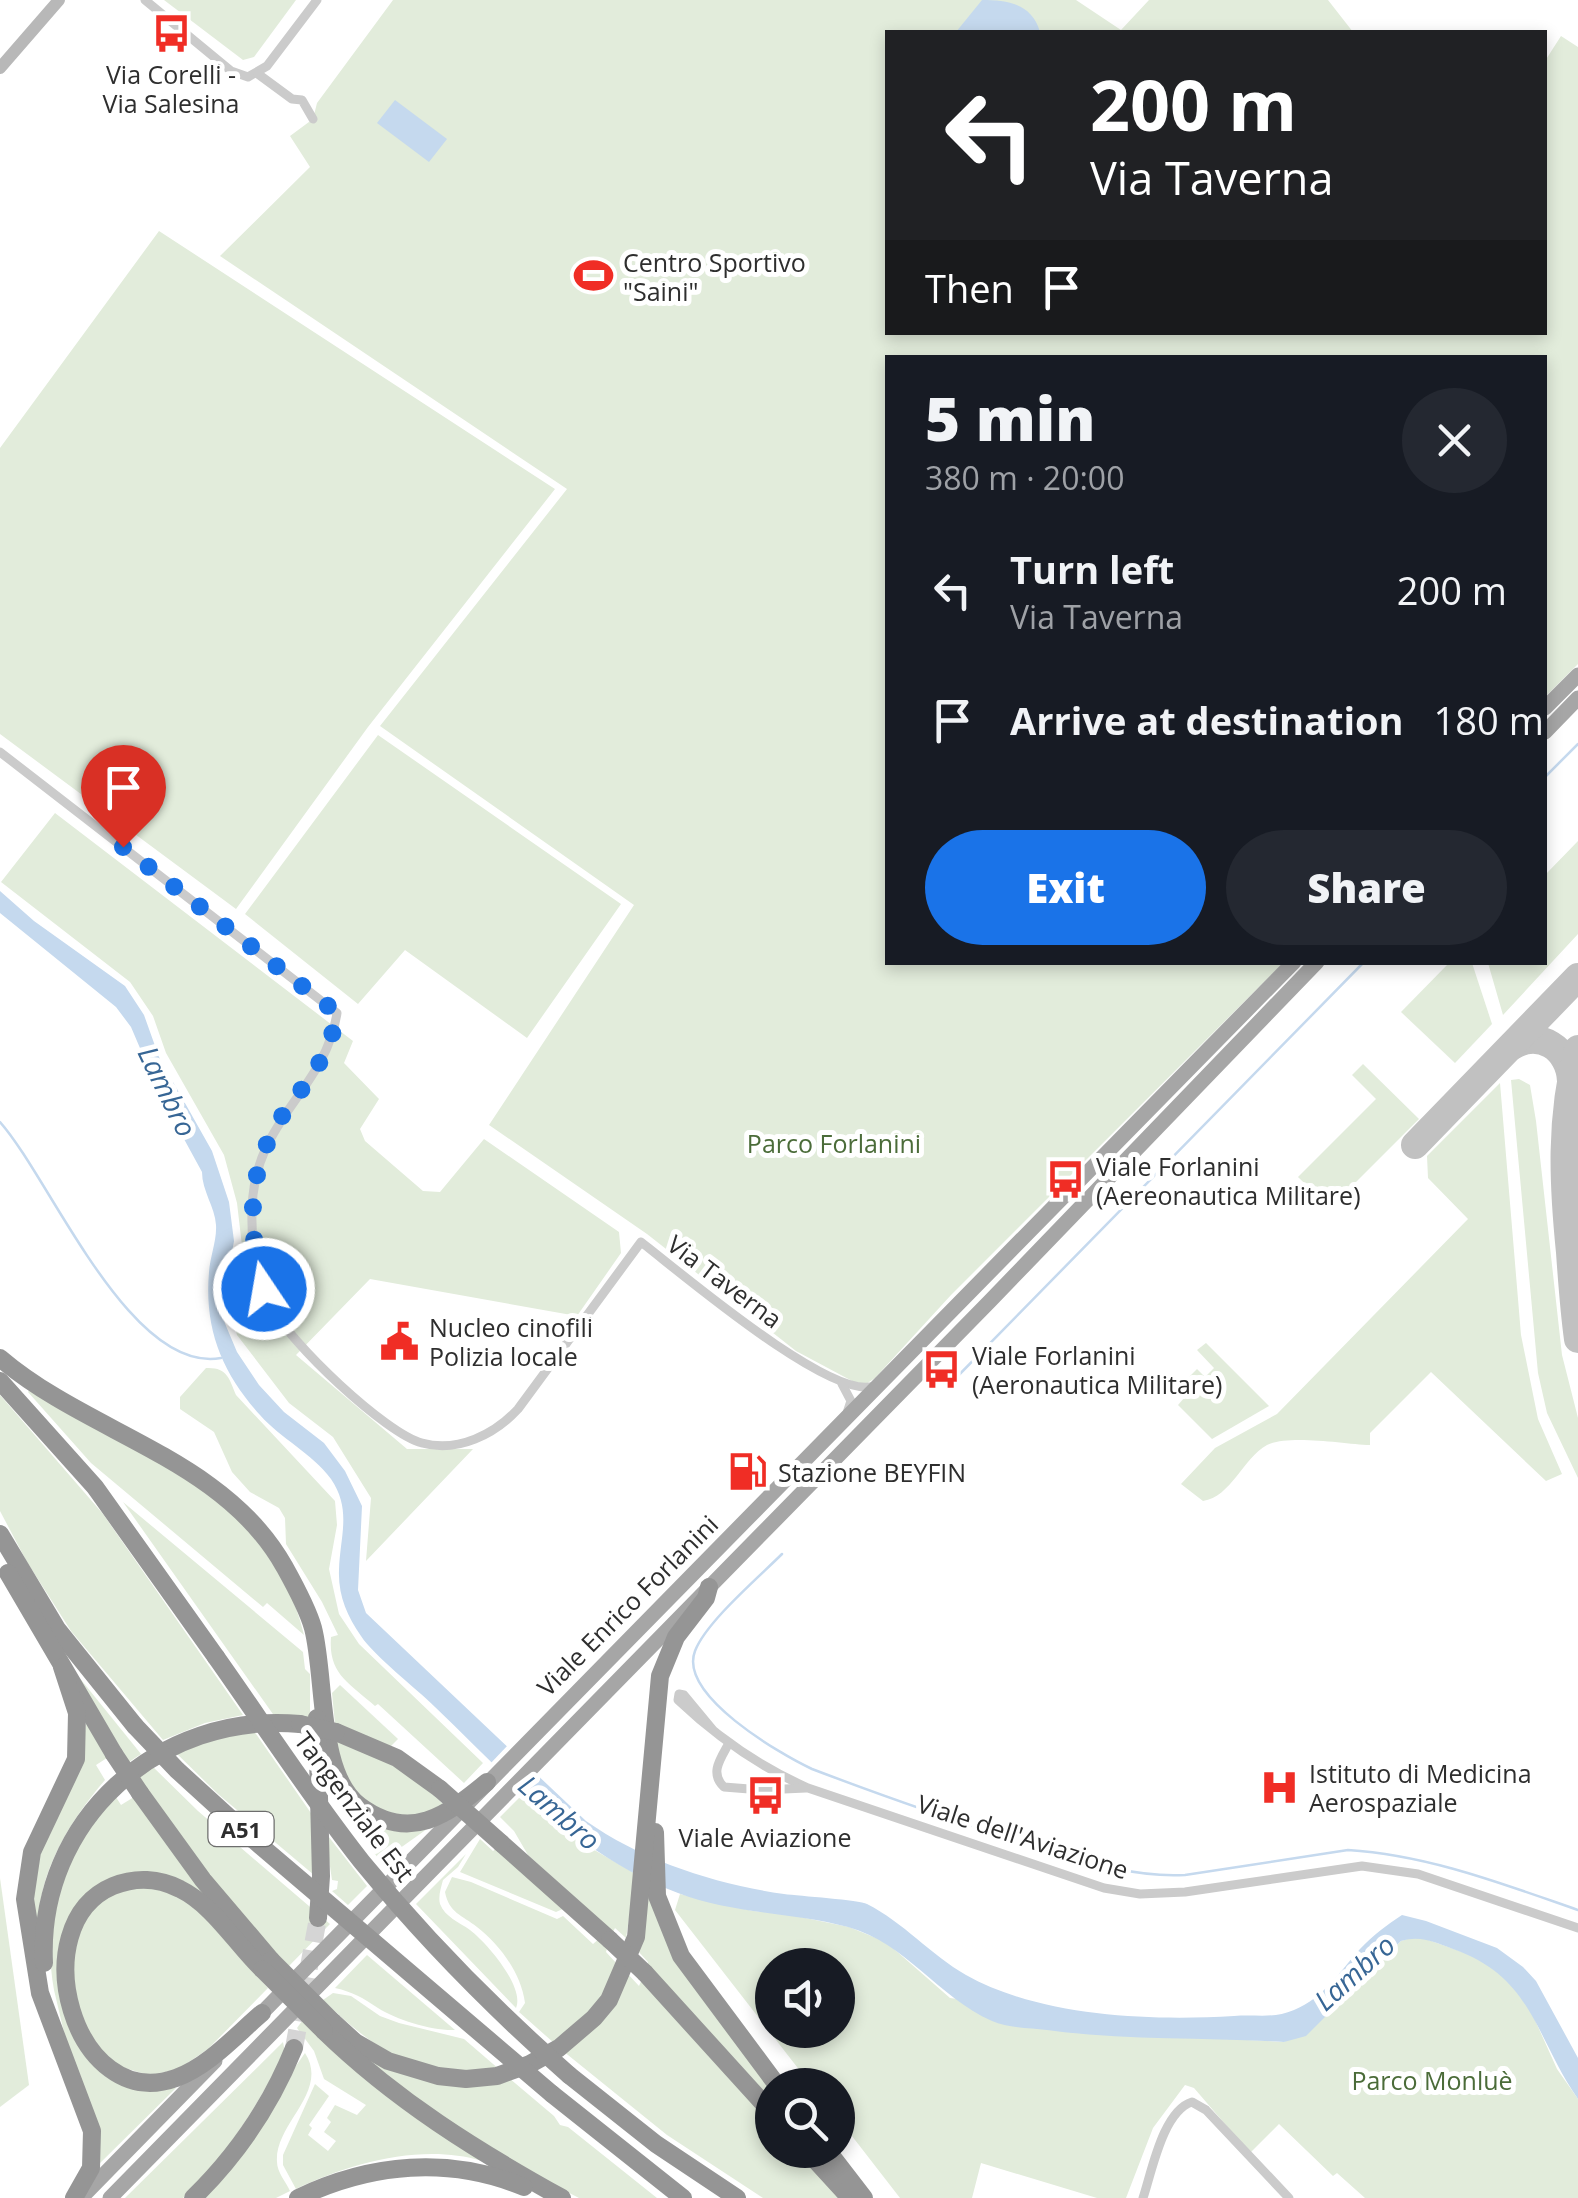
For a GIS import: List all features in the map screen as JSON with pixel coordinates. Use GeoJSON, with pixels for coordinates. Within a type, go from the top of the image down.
{"type":"FeatureCollection","features":[{"type":"Feature","properties":{"kind":"highway"},"geometry":{"type":"LineString","coordinates":[[0,1358],[37,1386],[208,1484],[266,1538],[312,1623],[333,1770],[350,1798],[390,1822],[426,1822],[456,1808],[492,1778]]}},
{"type":"Feature","properties":{"kind":"highway","name":"Tangenziale Est"},"geometry":{"type":"LineString","coordinates":[[0,1381],[95,1487],[336,1826],[396,1902],[484,1998],[568,2075],[656,2144],[736,2198]]}},
{"type":"Feature","properties":{"kind":"highway","name":"A51"},"geometry":{"type":"LineString","coordinates":[[0,1534],[57,1629],[176,1770],[552,2094],[683,2198]]}},
{"type":"Feature","properties":{"kind":"highway"},"geometry":{"type":"LineString","coordinates":[[0,1558],[114,1754],[180,1852],[266,1965]]}},
{"type":"Feature","properties":{"kind":"highway"},"geometry":{"type":"LineString","coordinates":[[328,2027],[402,2067],[438,2076],[481,2078],[530,2064],[574,2036],[609,2000],[636,1937],[648,1885],[658,1694],[664,1663],[676,1637],[705,1601],[710,1588]]}},
{"type":"Feature","properties":{"kind":"highway"},"geometry":{"type":"LineString","coordinates":[[298,1595],[312,1644],[316,1679],[321,1876],[318,1918]]}},
{"type":"Feature","properties":{"kind":"highway"},"geometry":{"type":"LineString","coordinates":[[62,1668],[78,1713],[76,1759],[32,1852],[25,1898],[40,1993],[86,2112],[93,2149],[78,2198]]}},
{"type":"Feature","properties":{"kind":"highway"},"geometry":{"type":"LineString","coordinates":[[68,2070],[46,1984],[44,1930],[61,1864],[85,1819],[108,1789],[131,1770],[183,1740],[248,1724],[300,1724],[336,1732],[396,1758],[440,1789],[645,1973],[755,2093]]}},
{"type":"Feature","properties":{"kind":"highway"},"geometry":{"type":"LineString","coordinates":[[262,2013],[192,2071],[165,2081],[132,2079],[108,2068],[84,2040],[67,1979],[65,1951],[76,1920],[96,1896],[121,1883],[150,1880],[193,1896],[328,2027],[366,2070],[442,2126],[562,2198]]}},
{"type":"Feature","properties":{"kind":"highway"},"geometry":{"type":"LineString","coordinates":[[648,1885],[681,1956],[765,2068]]}},
{"type":"Feature","properties":{"kind":"highway"},"geometry":{"type":"LineString","coordinates":[[193,2198],[255,2123],[294,2048]]}},
{"type":"Feature","properties":{"kind":"highway"},"geometry":{"type":"LineString","coordinates":[[298,2198],[354,2176],[424,2166],[480,2172],[550,2198]]}},
{"type":"Feature","properties":{"kind":"highway"},"geometry":{"type":"LineString","coordinates":[[822,2168],[850,2198]]}},
{"type":"Feature","properties":{"kind":"highway"},"geometry":{"type":"LineString","coordinates":[[841,2168],[864,2198]]}},
{"type":"Feature","properties":{"kind":"main road"},"geometry":{"type":"LineString","coordinates":[[1547,706],[1578,675]]}},
{"type":"Feature","properties":{"kind":"main road"},"geometry":{"type":"LineString","coordinates":[[1547,730],[1578,698]]}},
{"type":"Feature","properties":{"kind":"main road","name":"Viale Enrico Forlanini"},"geometry":{"type":"LineString","coordinates":[[78,2198],[1291,965]]}},
{"type":"Feature","properties":{"kind":"main road","name":"Viale Enrico Forlanini"},"geometry":{"type":"LineString","coordinates":[[110,2198],[710,1588],[1314,965]]}},
{"type":"Feature","properties":{"kind":"street"},"geometry":{"type":"LineString","coordinates":[[145,1],[236,75],[248,77],[258,74],[317,0]]}},
{"type":"Feature","properties":{"kind":"street"},"geometry":{"type":"LineString","coordinates":[[0,68],[59,1]]}},
{"type":"Feature","properties":{"kind":"street"},"geometry":{"type":"LineString","coordinates":[[258,74],[287,96],[302,100],[312,120]]}},
{"type":"Feature","properties":{"kind":"street","name":"Via Taverna"},"geometry":{"type":"LineString","coordinates":[[0,752],[337,1013],[324,1058],[274,1129],[258,1165],[252,1206],[254,1246],[264,1289],[292,1340],[390,1425],[429,1444],[474,1440],[497,1429],[518,1409],[641,1242],[786,1351],[842,1384]]}},
{"type":"Feature","properties":{"kind":"street"},"geometry":{"type":"LineString","coordinates":[[842,1384],[866,1388],[881,1382]]}},
{"type":"Feature","properties":{"kind":"street"},"geometry":{"type":"LineString","coordinates":[[832,1433],[851,1406],[842,1384]]}},
{"type":"Feature","properties":{"kind":"street","name":"Viale dell'Aviazione"},"geometry":{"type":"LineString","coordinates":[[713,1730],[767,1769],[808,1788],[1121,1892],[1185,1892],[1362,1866],[1418,1874],[1578,1928]]}},
{"type":"Feature","properties":{"kind":"street","name":"Viale dell'Aviazione"},"geometry":{"type":"LineString","coordinates":[[729,1743],[716,1773],[718,1782],[726,1788],[808,1788]]}},
{"type":"Feature","properties":{"kind":"street"},"geometry":{"type":"LineString","coordinates":[[1143,2198],[1168,2122],[1180,2107],[1192,2102],[1202,2106],[1289,2198]]}},
{"type":"Feature","properties":{"kind":"green space"},"geometry":{"type":"Polygon","coordinates":[[[164,0],[296,0],[254,57],[243,60],[164,0]]]}},
{"type":"Feature","properties":{"kind":"green space","name":"Parco Forlanini"},"geometry":{"type":"Polygon","coordinates":[[[393,0],[1076,0],[1121,30],[885,30],[885,335],[1547,335],[1547,58],[1561,36],[1578,47],[1578,664],[1547,695],[1547,355],[885,355],[885,965],[1281,965],[866,1384],[854,1382],[796,1351],[647,1234],[489,1125],[634,905],[380,726],[567,489],[220,256],[310,167],[290,136],[313,119],[317,103],[393,0]]]}},
{"type":"Feature","properties":{"kind":"green space","name":"Parco Forlanini"},"geometry":{"type":"Polygon","coordinates":[[[1149,0],[1328,0],[1351,30],[1121,30],[1149,0]]]}},
{"type":"Feature","properties":{"kind":"green space"},"geometry":{"type":"Polygon","coordinates":[[[159,231],[555,489],[368,727],[236,909],[0,734],[0,448],[159,231]]]}},
{"type":"Feature","properties":{"kind":"green space"},"geometry":{"type":"Polygon","coordinates":[[[378,735],[621,904],[527,1038],[405,950],[358,1004],[245,914],[378,735]]]}},
{"type":"Feature","properties":{"kind":"green space"},"geometry":{"type":"Polygon","coordinates":[[[55,813],[353,1041],[344,1063],[379,1099],[360,1129],[365,1141],[423,1191],[440,1192],[484,1139],[619,1232],[621,1253],[577,1316],[370,1279],[296,1355],[407,1449],[473,1449],[366,1561],[371,1498],[333,1437],[289,1403],[237,1335],[229,1305],[242,1246],[237,1203],[224,1155],[166,1053],[153,1016],[130,982],[1,882],[55,813]]]}},
{"type":"Feature","properties":{"kind":"green space"},"geometry":{"type":"Polygon","coordinates":[[[1578,841],[1578,934],[1503,1015],[1489,965],[1547,965],[1547,873],[1578,841]]]}},
{"type":"Feature","properties":{"kind":"green space"},"geometry":{"type":"Polygon","coordinates":[[[1447,965],[1473,965],[1492,1024],[1455,1063],[1401,1012],[1447,965]]]}},
{"type":"Feature","properties":{"kind":"green space"},"geometry":{"type":"Polygon","coordinates":[[[1363,1064],[1419,1119],[1330,1208],[1298,1177],[1376,1099],[1352,1075],[1363,1064]]]}},
{"type":"Feature","properties":{"kind":"green space"},"geometry":{"type":"Polygon","coordinates":[[[1519,1079],[1530,1085],[1536,1121],[1562,1355],[1578,1418],[1578,1478],[1547,1413],[1538,1373],[1511,1080],[1519,1079]]]}},
{"type":"Feature","properties":{"kind":"green space"},"geometry":{"type":"Polygon","coordinates":[[[1500,1083],[1521,1335],[1538,1419],[1562,1474],[1546,1481],[1431,1372],[1370,1433],[1370,1445],[1302,1440],[1267,1445],[1221,1492],[1203,1501],[1181,1484],[1215,1448],[1277,1414],[1468,1219],[1428,1178],[1427,1156],[1500,1083]]]}},
{"type":"Feature","properties":{"kind":"green space"},"geometry":{"type":"Polygon","coordinates":[[[1206,1343],[1269,1406],[1212,1439],[1178,1405],[1185,1397],[1169,1381],[1172,1375],[1182,1384],[1197,1369],[1205,1377],[1214,1368],[1197,1350],[1206,1343]]]}},
{"type":"Feature","properties":{"kind":"green space"},"geometry":{"type":"Polygon","coordinates":[[[206,1368],[219,1369],[226,1375],[236,1395],[335,1501],[337,1525],[329,1569],[339,1614],[359,1644],[483,1763],[464,1783],[378,1704],[375,1706],[349,1684],[337,1669],[331,1637],[338,1635],[286,1544],[285,1518],[279,1508],[250,1492],[232,1472],[214,1432],[180,1409],[180,1397],[206,1368]]]}},
{"type":"Feature","properties":{"kind":"green space"},"geometry":{"type":"Polygon","coordinates":[[[30,1389],[158,1457],[233,1512],[263,1547],[287,1587],[304,1635],[267,1603],[263,1607],[91,1463],[28,1392],[30,1389]]]}},
{"type":"Feature","properties":{"kind":"green space"},"geometry":{"type":"Polygon","coordinates":[[[0,1395],[103,1514],[243,1715],[205,1723],[163,1740],[71,1631],[0,1511],[0,1395]]]}},
{"type":"Feature","properties":{"kind":"green space"},"geometry":{"type":"Polygon","coordinates":[[[123,1502],[303,1652],[305,1669],[310,1674],[310,1719],[275,1717],[123,1502]]]}},
{"type":"Feature","properties":{"kind":"green space"},"geometry":{"type":"Polygon","coordinates":[[[74,1671],[141,1754],[129,1762],[74,1671]]]}},
{"type":"Feature","properties":{"kind":"green space"},"geometry":{"type":"Polygon","coordinates":[[[340,1685],[398,1739],[390,1747],[335,1724],[332,1693],[340,1685]]]}},
{"type":"Feature","properties":{"kind":"green space"},"geometry":{"type":"Polygon","coordinates":[[[89,1722],[110,1756],[96,1765],[105,1780],[79,1813],[49,1869],[38,1931],[30,1875],[82,1756],[89,1722]]]}},
{"type":"Feature","properties":{"kind":"green space"},"geometry":{"type":"Polygon","coordinates":[[[252,1728],[313,1816],[314,1875],[218,1794],[172,1749],[252,1728]]]}},
{"type":"Feature","properties":{"kind":"green space"},"geometry":{"type":"Polygon","coordinates":[[[331,1737],[391,1763],[443,1804],[411,1816],[376,1809],[356,1796],[348,1784],[331,1737]]]}},
{"type":"Feature","properties":{"kind":"green space"},"geometry":{"type":"Polygon","coordinates":[[[149,1763],[198,1811],[330,1924],[289,1966],[238,1915],[135,1773],[149,1763]]]}},
{"type":"Feature","properties":{"kind":"green space"},"geometry":{"type":"Polygon","coordinates":[[[325,1765],[346,1801],[427,1829],[396,1851],[391,1848],[386,1853],[390,1858],[385,1867],[324,1787],[325,1765]]]}},
{"type":"Feature","properties":{"kind":"green space"},"geometry":{"type":"Polygon","coordinates":[[[524,1793],[577,1840],[636,1874],[626,1938],[615,1928],[613,1932],[528,1855],[500,1817],[524,1793]]]}},
{"type":"Feature","properties":{"kind":"green space"},"geometry":{"type":"Polygon","coordinates":[[[114,1794],[121,1805],[134,1797],[245,1939],[201,1897],[131,1874],[63,1936],[90,2058],[176,2088],[96,2167],[54,1990],[50,1940],[54,1907],[69,1859],[114,1794]]]}},
{"type":"Feature","properties":{"kind":"green space"},"geometry":{"type":"Polygon","coordinates":[[[325,1832],[367,1886],[348,1905],[332,1891],[337,1889],[338,1881],[332,1880],[325,1832]]]}},
{"type":"Feature","properties":{"kind":"green space"},"geometry":{"type":"Polygon","coordinates":[[[480,1839],[493,1851],[497,1848],[565,1908],[556,1912],[460,1872],[480,1839]]]}},
{"type":"Feature","properties":{"kind":"green space"},"geometry":{"type":"Polygon","coordinates":[[[466,1854],[443,1880],[440,1904],[449,1916],[477,1936],[503,1966],[515,1989],[516,2008],[416,1904],[466,1854]]]}},
{"type":"Feature","properties":{"kind":"green space"},"geometry":{"type":"Polygon","coordinates":[[[452,1877],[557,1919],[563,1916],[593,1944],[601,1937],[608,1945],[606,1952],[618,1965],[600,2001],[554,2043],[519,2012],[525,2003],[523,1992],[501,1951],[450,1905],[445,1892],[452,1877]]]}},
{"type":"Feature","properties":{"kind":"green space"},"geometry":{"type":"Polygon","coordinates":[[[0,1878],[29,2085],[0,2107],[0,1878]]]}},
{"type":"Feature","properties":{"kind":"green space"},"geometry":{"type":"Polygon","coordinates":[[[145,1885],[188,1899],[268,1988],[208,2049],[180,2068],[151,2076],[112,2064],[82,2023],[73,1984],[74,1932],[106,1894],[145,1885]]]}},
{"type":"Feature","properties":{"kind":"green space"},"geometry":{"type":"Polygon","coordinates":[[[646,1890],[662,1925],[761,2068],[755,2068],[755,2084],[647,1966],[637,1950],[646,1890]]]}},
{"type":"Feature","properties":{"kind":"green space","name":"Parco Monluè"},"geometry":{"type":"Polygon","coordinates":[[[680,1894],[849,1927],[886,1942],[950,1998],[1247,2040],[1284,2042],[1337,2008],[1401,1941],[1417,1936],[1474,1956],[1497,1970],[1526,2000],[1557,2069],[1578,2099],[1578,2198],[1365,2198],[1337,2173],[1333,2176],[1279,2124],[1250,2153],[1194,2088],[1185,2085],[1153,2128],[1126,2198],[1097,2198],[981,2163],[972,2198],[900,2198],[855,2140],[855,2068],[798,2068],[782,2048],[855,2048],[855,1948],[755,1948],[755,2013],[675,1910],[680,1894]]]}},
{"type":"Feature","properties":{"kind":"green space"},"geometry":{"type":"Polygon","coordinates":[[[367,1955],[455,2030],[405,2020],[335,1988],[367,1955]]]}},
{"type":"Feature","properties":{"kind":"green space"},"geometry":{"type":"Polygon","coordinates":[[[626,1972],[639,1986],[643,1977],[755,2099],[755,2168],[818,2168],[845,2198],[763,2198],[667,2135],[563,2051],[626,1972]]]}},
{"type":"Feature","properties":{"kind":"green space"},"geometry":{"type":"Polygon","coordinates":[[[333,1993],[351,1996],[380,2016],[399,2023],[464,2039],[500,2070],[446,2070],[402,2059],[364,2036],[323,2000],[333,1993]]]}},
{"type":"Feature","properties":{"kind":"green space"},"geometry":{"type":"Polygon","coordinates":[[[302,2021],[482,2161],[435,2154],[387,2158],[296,2189],[283,2165],[283,2155],[315,2084],[329,2096],[309,2125],[312,2128],[308,2135],[328,2151],[336,2141],[324,2132],[335,2105],[357,2115],[366,2105],[324,2079],[314,2051],[297,2028],[302,2021]]]}},
{"type":"Feature","properties":{"kind":"green space"},"geometry":{"type":"Polygon","coordinates":[[[283,2042],[285,2053],[252,2111],[214,2164],[183,2198],[125,2198],[283,2042]]]}},
{"type":"Feature","properties":{"kind":"green space"},"geometry":{"type":"Polygon","coordinates":[[[350,2044],[383,2066],[509,2078],[560,2125],[568,2127],[657,2198],[579,2198],[515,2165],[419,2103],[350,2044]]]}},
{"type":"Feature","properties":{"kind":"green space"},"geometry":{"type":"Polygon","coordinates":[[[305,2053],[311,2081],[278,2148],[277,2166],[290,2191],[276,2198],[203,2198],[305,2053]]]}},
{"type":"Feature","properties":{"kind":"water"},"geometry":{"type":"Polygon","coordinates":[[[982,0],[1018,6],[1031,15],[1039,30],[958,30],[982,0]]]}},
{"type":"Feature","properties":{"kind":"water"},"geometry":{"type":"Polygon","coordinates":[[[395,100],[447,139],[429,162],[377,123],[395,100]]]}},
{"type":"Feature","properties":{"kind":"water","name":"Lambro"},"geometry":{"type":"Polygon","coordinates":[[[0,891],[34,921],[125,986],[144,1015],[159,1057],[212,1151],[229,1202],[234,1241],[221,1314],[237,1352],[259,1385],[284,1412],[324,1443],[345,1471],[362,1506],[358,1590],[366,1613],[586,1821],[631,1848],[706,1877],[784,1894],[867,1904],[966,1975],[1028,2000],[1097,2013],[1168,2018],[1286,2013],[1323,1991],[1365,1944],[1402,1915],[1426,1921],[1497,1948],[1536,1981],[1578,2058],[1578,2099],[1516,1992],[1480,1961],[1427,1940],[1401,1941],[1306,2036],[1284,2042],[1106,2036],[1019,2027],[998,2023],[973,2011],[905,1957],[869,1935],[827,1922],[719,1905],[678,1893],[608,1858],[577,1836],[518,1787],[385,1662],[356,1628],[340,1588],[343,1512],[337,1490],[315,1461],[260,1415],[235,1383],[218,1349],[208,1293],[216,1225],[202,1172],[160,1095],[131,1027],[116,1007],[0,913],[0,891]]]}},
{"type":"Feature","properties":{"kind":"pier"},"geometry":{"type":"Polygon","coordinates":[[[509,1744],[541,1776],[521,1797],[489,1765],[509,1744]]]}},
{"type":"Feature","properties":{"kind":"waterway"},"geometry":{"type":"LineString","coordinates":[[1547,775],[1578,744]]}},
{"type":"Feature","properties":{"kind":"waterway"},"geometry":{"type":"LineString","coordinates":[[950,1384],[1361,965]]}},
{"type":"Feature","properties":{"kind":"waterway"},"geometry":{"type":"LineString","coordinates":[[0,1122],[124,1306],[155,1336],[187,1355],[221,1358]]}},
{"type":"Feature","properties":{"kind":"waterway"},"geometry":{"type":"LineString","coordinates":[[782,1554],[710,1627],[695,1651],[694,1668],[702,1686],[735,1721],[812,1769],[972,1826],[1124,1870],[1185,1875],[1348,1850],[1436,1864],[1578,1910]]}},
{"type":"Feature","properties":{"kind":"taxiway"},"geometry":{"type":"LineString","coordinates":[[1415,1145],[1578,977]]}},
{"type":"Feature","properties":{"kind":"taxiway"},"geometry":{"type":"LineString","coordinates":[[1511,1047],[1532,1040],[1551,1045],[1565,1060],[1571,1081]]}},
{"type":"Feature","properties":{"kind":"taxiway"},"geometry":{"type":"LineString","coordinates":[[1578,1049],[1568,1100],[1565,1150],[1578,1339]]}},
{"type":"Feature","properties":{"kind":"tunnel"},"geometry":{"type":"LineString","coordinates":[[294,2048],[318,1918]]}},
{"type":"Feature","properties":{"kind":"place","name":"Via Corelli - Via Salesina"},"geometry":{"type":"Point","coordinates":[171,33]}},
{"type":"Feature","properties":{"kind":"place","name":"Centro Sportivo \"Saini\""},"geometry":{"type":"Point","coordinates":[593,276]}},
{"type":"Feature","properties":{"kind":"place","name":"Viale Forlanini (Aereonautica Militare)"},"geometry":{"type":"Point","coordinates":[1066,1180]}},
{"type":"Feature","properties":{"kind":"place","name":"Nucleo cinofili Polizia locale"},"geometry":{"type":"Point","coordinates":[399,1341]}},
{"type":"Feature","properties":{"kind":"place","name":"Viale Forlanini (Aeronautica Militare)"},"geometry":{"type":"Point","coordinates":[942,1369]}},
{"type":"Feature","properties":{"kind":"place","name":"Stazione BEYFIN"},"geometry":{"type":"Point","coordinates":[748,1472]}},
{"type":"Feature","properties":{"kind":"place","name":"Istituto di Medicina Aerospaziale"},"geometry":{"type":"Point","coordinates":[1279,1787]}},
{"type":"Feature","properties":{"kind":"place","name":"Viale Aviazione"},"geometry":{"type":"Point","coordinates":[765,1796]}},
{"type":"Feature","properties":{"kind":"route"},"geometry":{"type":"LineString","coordinates":[[123,847],[337,1013],[324,1058],[285,1111],[258,1165],[252,1225],[264,1289]]}}]}
